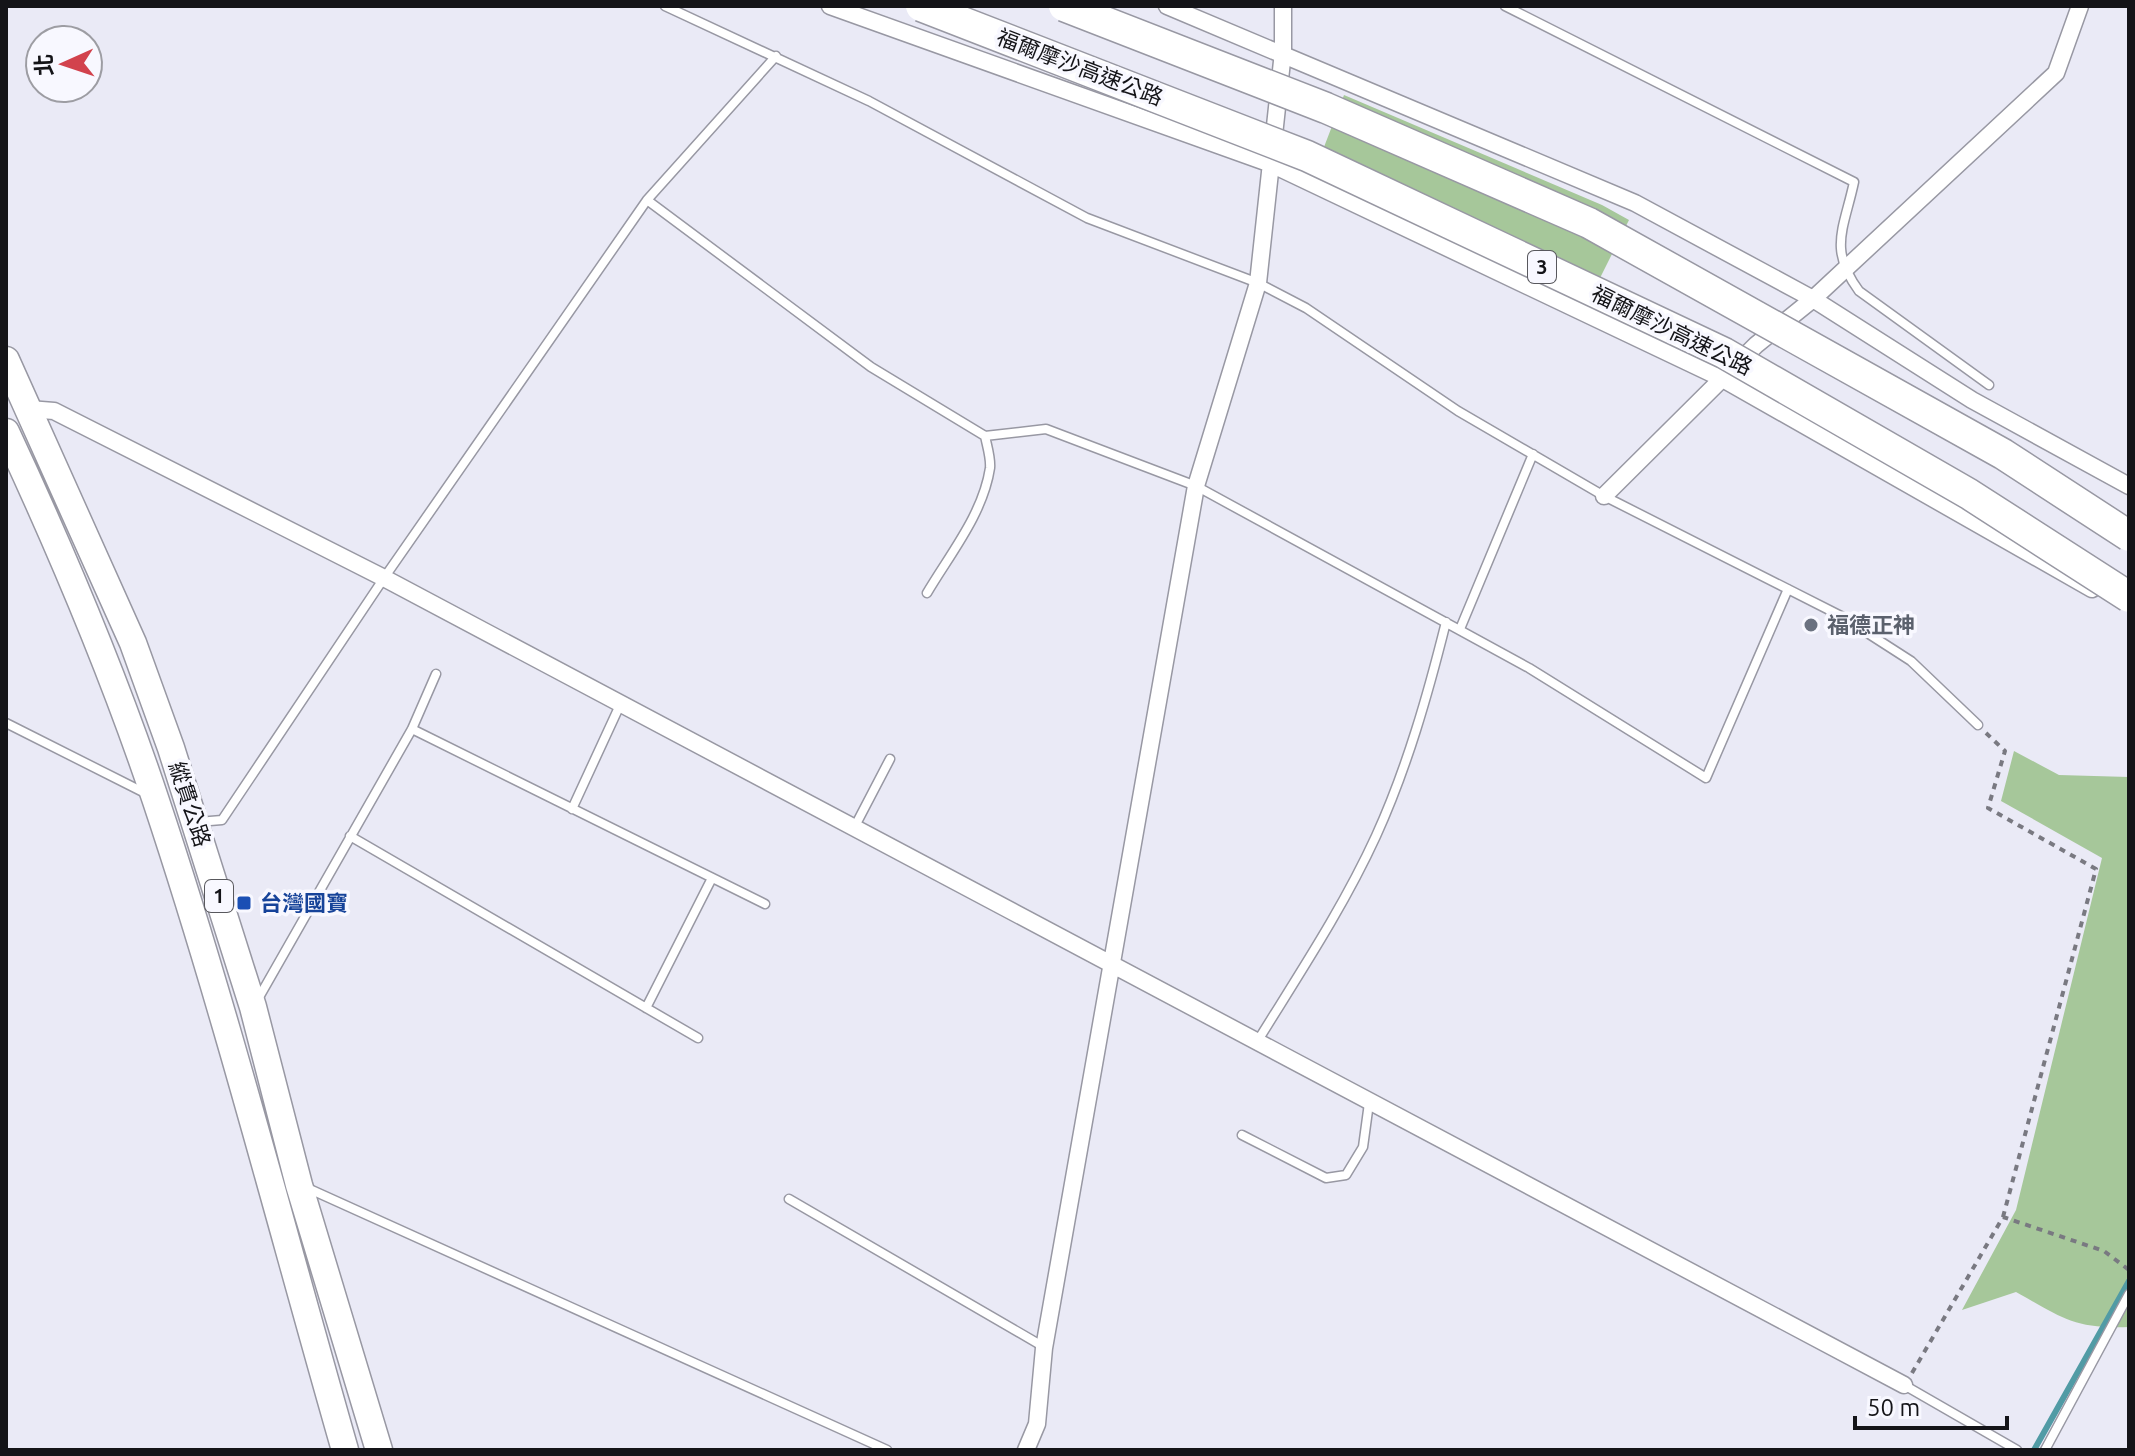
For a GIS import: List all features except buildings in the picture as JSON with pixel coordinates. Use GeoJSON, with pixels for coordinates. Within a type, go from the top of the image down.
{"type":"FeatureCollection","features":[{"type":"Feature","properties":{"kind":"highway","name":"福爾摩沙高速公路"},"geometry":{"type":"LineString","coordinates":[[921,6],[1307,156],[1724,353],[1969,494],[2129,597]]}},
{"type":"Feature","properties":{"kind":"highway"},"geometry":{"type":"LineString","coordinates":[[1064,6],[1326,108],[1589,223],[2003,454],[2129,536]]}},
{"type":"Feature","properties":{"kind":"main road","name":"縱貫公路"},"geometry":{"type":"LineString","coordinates":[[6,360],[133,643],[171,748],[187,818],[249,1012],[379,1450]]}},
{"type":"Feature","properties":{"kind":"main road","name":"縱貫公路"},"geometry":{"type":"LineString","coordinates":[[6,432],[53,532],[161,802],[231,1033],[345,1450]]}},
{"type":"Feature","properties":{"kind":"street"},"geometry":{"type":"LineString","coordinates":[[830,6],[1271,164],[1721,378],[2129,611]]}},
{"type":"Feature","properties":{"kind":"street"},"geometry":{"type":"LineString","coordinates":[[1167,6],[1283,52],[1635,203],[1813,299],[1972,400],[2129,486]]}},
{"type":"Feature","properties":{"kind":"street"},"geometry":{"type":"LineString","coordinates":[[1026,1450],[1037,1424],[1044,1348],[1196,486],[1258,283],[1283,52],[1283,6]]}},
{"type":"Feature","properties":{"kind":"street"},"geometry":{"type":"LineString","coordinates":[[1604,496],[1721,378],[1813,299],[2056,73],[2080,6]]}},
{"type":"Feature","properties":{"kind":"street"},"geometry":{"type":"LineString","coordinates":[[29,409],[54,411],[384,578],[1904,1385]]}},
{"type":"Feature","properties":{"kind":"lane"},"geometry":{"type":"LineString","coordinates":[[665,6],[869,101],[1087,218],[1258,283],[1306,308],[1458,411],[1604,496],[1841,616],[1911,661],[1978,725]]}},
{"type":"Feature","properties":{"kind":"lane"},"geometry":{"type":"LineString","coordinates":[[1505,6],[1854,182],[1838,254],[1844,270],[1859,291],[1989,385]]}},
{"type":"Feature","properties":{"kind":"lane"},"geometry":{"type":"LineString","coordinates":[[187,818],[222,820],[384,578],[647,200],[776,56]]}},
{"type":"Feature","properties":{"kind":"lane"},"geometry":{"type":"LineString","coordinates":[[647,200],[871,367],[985,436],[1046,429],[1107,449],[1196,486],[1460,629],[1706,778],[1788,589]]}},
{"type":"Feature","properties":{"kind":"lane"},"geometry":{"type":"LineString","coordinates":[[927,593],[975,514],[991,465],[985,436]]}},
{"type":"Feature","properties":{"kind":"lane"},"geometry":{"type":"LineString","coordinates":[[1460,629],[1533,454]]}},
{"type":"Feature","properties":{"kind":"lane"},"geometry":{"type":"LineString","coordinates":[[1256,1043],[1338,910],[1377,834],[1426,700],[1446,622]]}},
{"type":"Feature","properties":{"kind":"lane"},"geometry":{"type":"LineString","coordinates":[[249,1012],[412,729],[436,674]]}},
{"type":"Feature","properties":{"kind":"lane"},"geometry":{"type":"LineString","coordinates":[[572,809],[620,705]]}},
{"type":"Feature","properties":{"kind":"lane"},"geometry":{"type":"LineString","coordinates":[[6,723],[161,802]]}},
{"type":"Feature","properties":{"kind":"lane"},"geometry":{"type":"LineString","coordinates":[[412,729],[765,904]]}},
{"type":"Feature","properties":{"kind":"lane"},"geometry":{"type":"LineString","coordinates":[[854,829],[890,759]]}},
{"type":"Feature","properties":{"kind":"lane"},"geometry":{"type":"LineString","coordinates":[[350,836],[698,1038]]}},
{"type":"Feature","properties":{"kind":"lane"},"geometry":{"type":"LineString","coordinates":[[646,1008],[712,878]]}},
{"type":"Feature","properties":{"kind":"lane"},"geometry":{"type":"LineString","coordinates":[[1242,1135],[1326,1178],[1346,1175],[1363,1147],[1369,1103]]}},
{"type":"Feature","properties":{"kind":"lane"},"geometry":{"type":"LineString","coordinates":[[299,1185],[887,1450]]}},
{"type":"Feature","properties":{"kind":"lane"},"geometry":{"type":"LineString","coordinates":[[789,1199],[1044,1348]]}},
{"type":"Feature","properties":{"kind":"lane"},"geometry":{"type":"LineString","coordinates":[[2045,1450],[2129,1294]]}},
{"type":"Feature","properties":{"kind":"lane"},"geometry":{"type":"LineString","coordinates":[[1904,1385],[2017,1450]]}},
{"type":"Feature","properties":{"kind":"path"},"geometry":{"type":"LineString","coordinates":[[1904,1385],[2003,1217],[2096,869],[1988,808],[2005,751],[1978,725]]}},
{"type":"Feature","properties":{"kind":"path"},"geometry":{"type":"LineString","coordinates":[[2003,1217],[2104,1251],[2127,1269]]}},
{"type":"Feature","properties":{"kind":"green space"},"geometry":{"type":"Polygon","coordinates":[[[1344,95],[1602,205],[1629,220],[1587,304],[1314,173],[1344,95]]]}},
{"type":"Feature","properties":{"kind":"green space"},"geometry":{"type":"Polygon","coordinates":[[[2014,751],[2059,775],[2129,777],[2129,1327],[2081,1324],[2016,1292],[1962,1310],[2016,1210],[2102,858],[2001,801],[2014,751]]]}},
{"type":"Feature","properties":{"kind":"waterway"},"geometry":{"type":"LineString","coordinates":[[2034,1450],[2129,1281]]}},
{"type":"Feature","properties":{"kind":"place","name":"福德正神"},"geometry":{"type":"Point","coordinates":[1811,625]}},
{"type":"Feature","properties":{"kind":"place","name":"台灣國寶"},"geometry":{"type":"Point","coordinates":[244,903]}}]}
